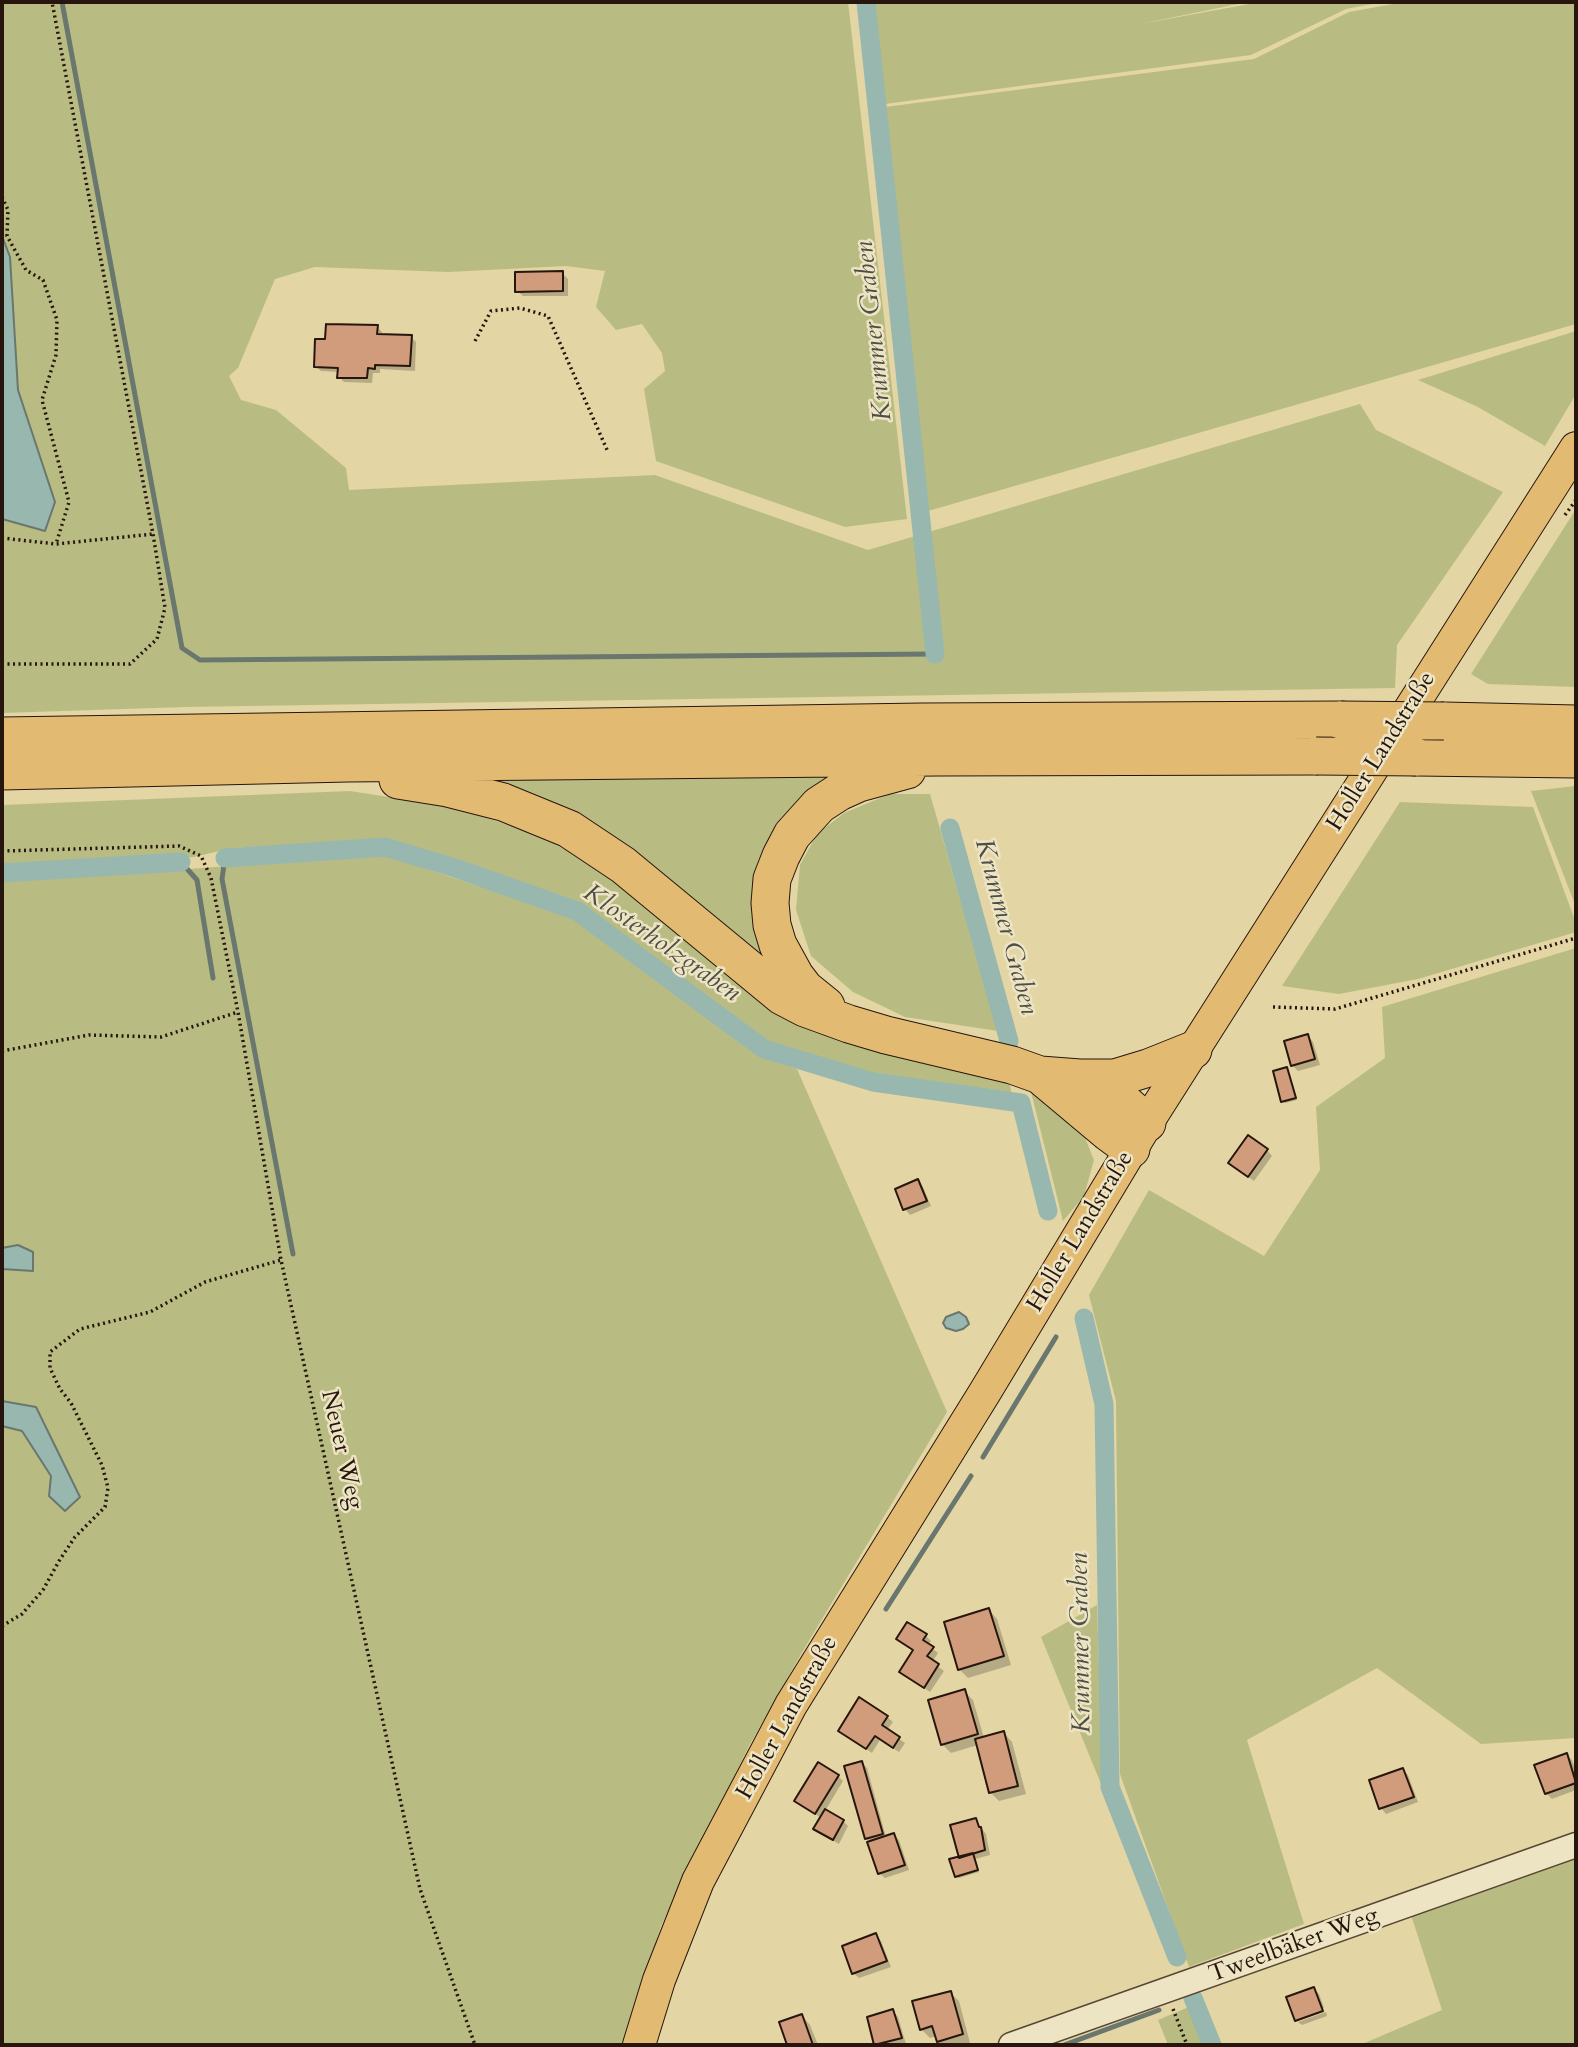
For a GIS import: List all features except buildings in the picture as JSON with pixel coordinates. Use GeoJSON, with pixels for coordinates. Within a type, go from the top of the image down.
{"type":"FeatureCollection","features":[{"type":"Feature","properties":{"kind":"highway"},"geometry":{"type":"LineString","coordinates":[[2,736],[922,722],[1341,720],[1576,724]]}},
{"type":"Feature","properties":{"kind":"highway"},"geometry":{"type":"LineString","coordinates":[[2,771],[348,763],[938,757],[1316,756],[1576,759]]}},
{"type":"Feature","properties":{"kind":"highway"},"geometry":{"type":"LineString","coordinates":[[849,1024],[805,989],[778,945],[772,925],[770,903],[772,879],[792,835],[819,805],[859,783],[901,773],[938,757]]}},
{"type":"Feature","properties":{"kind":"highway"},"geometry":{"type":"LineString","coordinates":[[348,763],[398,780],[448,788],[503,802],[569,829],[623,865],[782,996],[804,1008],[849,1024],[1012,1065],[1040,1075],[1115,1078],[1193,1050]]}},
{"type":"Feature","properties":{"kind":"highway"},"geometry":{"type":"LineString","coordinates":[[1040,1075],[1108,1132],[1139,1136]]}},
{"type":"Feature","properties":{"kind":"highway"},"geometry":{"type":"LineString","coordinates":[[1080,1078],[1118,1097],[1139,1136]]}},
{"type":"Feature","properties":{"kind":"main road","name":"Holler Landstraße"},"geometry":{"type":"LineString","coordinates":[[639,2045],[659,1980],[698,1881],[791,1704],[971,1416],[1139,1136],[1576,448]]}},
{"type":"Feature","properties":{"kind":"street","name":"Tweelbäker Weg"},"geometry":{"type":"LineString","coordinates":[[1011,2045],[1576,1845]]}},
{"type":"Feature","properties":{"kind":"path"},"geometry":{"type":"LineString","coordinates":[[2,664],[130,664],[157,639],[165,608],[52,2]]}},
{"type":"Feature","properties":{"kind":"path"},"geometry":{"type":"LineString","coordinates":[[2,197],[8,210],[7,236],[26,270],[43,280],[57,320],[56,355],[42,400],[69,502],[56,544]]}},
{"type":"Feature","properties":{"kind":"path"},"geometry":{"type":"LineString","coordinates":[[475,341],[491,311],[520,307],[548,316],[608,452]]}},
{"type":"Feature","properties":{"kind":"path"},"geometry":{"type":"LineString","coordinates":[[2,538],[56,544],[153,534]]}},
{"type":"Feature","properties":{"kind":"path","name":"Neuer Weg"},"geometry":{"type":"LineString","coordinates":[[2,851],[178,846],[201,856],[211,877],[238,1012],[281,1260],[419,1889],[475,2045]]}},
{"type":"Feature","properties":{"kind":"path"},"geometry":{"type":"LineString","coordinates":[[1273,1007],[1335,1009],[1576,938]]}},
{"type":"Feature","properties":{"kind":"path"},"geometry":{"type":"LineString","coordinates":[[2,1051],[89,1035],[161,1037],[238,1012]]}},
{"type":"Feature","properties":{"kind":"path"},"geometry":{"type":"LineString","coordinates":[[2,1626],[22,1614],[43,1590],[75,1537],[105,1507],[108,1488],[102,1465],[50,1368],[50,1352],[80,1329],[150,1312],[205,1282],[281,1260]]}},
{"type":"Feature","properties":{"kind":"path"},"geometry":{"type":"LineString","coordinates":[[1167,1991],[1187,2045]]}},
{"type":"Feature","properties":{"kind":"green space"},"geometry":{"type":"Polygon","coordinates":[[[2,2],[848,2],[907,519],[845,527],[656,461],[644,389],[665,371],[662,353],[642,324],[616,330],[596,307],[605,271],[566,266],[448,272],[315,267],[275,279],[238,368],[229,376],[241,400],[276,410],[346,468],[349,490],[655,475],[868,550],[1360,404],[1376,430],[1503,492],[1397,645],[1395,688],[185,707],[2,713],[2,520],[45,530],[55,502],[18,390],[10,257],[2,236],[2,2]]]}},
{"type":"Feature","properties":{"kind":"green space"},"geometry":{"type":"Polygon","coordinates":[[[874,2],[1248,2],[1140,24],[1260,2],[1383,2],[1346,9],[1251,55],[885,104],[874,2]]]}},
{"type":"Feature","properties":{"kind":"green space"},"geometry":{"type":"Polygon","coordinates":[[[1404,2],[1576,2],[1576,324],[928,511],[885,107],[1254,59],[1349,12],[1404,2]]]}},
{"type":"Feature","properties":{"kind":"green space"},"geometry":{"type":"Polygon","coordinates":[[[1576,331],[1576,394],[1545,446],[1478,407],[1418,380],[1576,331]]]}},
{"type":"Feature","properties":{"kind":"green space"},"geometry":{"type":"Polygon","coordinates":[[[1576,509],[1576,687],[1488,684],[1471,674],[1576,509]]]}},
{"type":"Feature","properties":{"kind":"green space"},"geometry":{"type":"Polygon","coordinates":[[[841,777],[771,850],[790,985],[460,779],[841,777]]]}},
{"type":"Feature","properties":{"kind":"green space"},"geometry":{"type":"Polygon","coordinates":[[[1576,786],[1576,907],[1531,791],[1576,786]]]}},
{"type":"Feature","properties":{"kind":"green space"},"geometry":{"type":"Polygon","coordinates":[[[350,791],[453,807],[539,835],[590,863],[746,989],[1010,1083],[1012,1099],[875,1077],[765,1041],[577,903],[388,840],[232,848],[194,857],[2,868],[2,805],[350,791]]]}},
{"type":"Feature","properties":{"kind":"green space"},"geometry":{"type":"Polygon","coordinates":[[[890,794],[930,794],[998,1031],[905,1017],[853,992],[811,956],[796,910],[800,865],[817,834],[844,813],[890,794]]]}},
{"type":"Feature","properties":{"kind":"green space"},"geometry":{"type":"Polygon","coordinates":[[[1400,802],[1533,807],[1576,923],[1576,932],[1418,979],[1339,994],[1282,986],[1400,802]]]}},
{"type":"Feature","properties":{"kind":"green space"},"geometry":{"type":"Polygon","coordinates":[[[381,854],[575,918],[755,1054],[797,1069],[947,1412],[804,1649],[749,1746],[661,1926],[624,2045],[2,2045],[2,1426],[22,1431],[51,1476],[49,1496],[64,1510],[80,1497],[36,1407],[2,1401],[2,1269],[32,1271],[18,1245],[2,1248],[2,880],[381,854]]]}},
{"type":"Feature","properties":{"kind":"green space"},"geometry":{"type":"Polygon","coordinates":[[[1576,948],[1576,1738],[1481,1744],[1377,1668],[1247,1740],[1304,1924],[1189,1967],[1120,1774],[1116,1401],[1089,1295],[1149,1190],[1264,1256],[1320,1170],[1316,1107],[1385,1058],[1382,1007],[1576,948]]]}},
{"type":"Feature","properties":{"kind":"green space"},"geometry":{"type":"Polygon","coordinates":[[[1031,1092],[1058,1110],[1083,1133],[1094,1160],[1084,1196],[1063,1221],[1031,1092]]]}},
{"type":"Feature","properties":{"kind":"green space"},"geometry":{"type":"Polygon","coordinates":[[[1097,1605],[1103,1789],[1041,1637],[1097,1605]]]}},
{"type":"Feature","properties":{"kind":"green space"},"geometry":{"type":"Polygon","coordinates":[[[1576,1855],[1576,2045],[1360,2045],[1442,2010],[1411,1915],[1576,1855]]]}},
{"type":"Feature","properties":{"kind":"green space"},"geometry":{"type":"Polygon","coordinates":[[[1191,2006],[1205,2045],[1168,2045],[1158,2020],[1191,2006]]]}},
{"type":"Feature","properties":{"kind":"water"},"geometry":{"type":"Polygon","coordinates":[[[2,236],[10,257],[18,390],[55,502],[45,531],[2,519],[2,236]]]}},
{"type":"Feature","properties":{"kind":"water"},"geometry":{"type":"Polygon","coordinates":[[[18,1245],[33,1252],[33,1271],[2,1269],[2,1248],[18,1245]]]}},
{"type":"Feature","properties":{"kind":"water"},"geometry":{"type":"Polygon","coordinates":[[[959,1312],[966,1317],[969,1324],[956,1331],[946,1328],[943,1323],[946,1317],[959,1312]]]}},
{"type":"Feature","properties":{"kind":"water"},"geometry":{"type":"Polygon","coordinates":[[[2,1401],[36,1407],[80,1497],[65,1511],[49,1496],[51,1476],[22,1431],[2,1426],[2,1401]]]}},
{"type":"Feature","properties":{"kind":"waterway"},"geometry":{"type":"LineString","coordinates":[[62,2],[182,648],[200,660],[935,654]]}},
{"type":"Feature","properties":{"kind":"waterway","name":"Krummer Graben"},"geometry":{"type":"LineString","coordinates":[[866,2],[935,654]]}},
{"type":"Feature","properties":{"kind":"waterway","name":"Krummer Graben"},"geometry":{"type":"LineString","coordinates":[[950,828],[1009,1041]]}},
{"type":"Feature","properties":{"kind":"waterway","name":"Klosterholzgraben"},"geometry":{"type":"LineString","coordinates":[[225,858],[385,847],[455,868],[577,911],[764,1049],[873,1082],[1021,1103],[1048,1211]]}},
{"type":"Feature","properties":{"kind":"waterway"},"geometry":{"type":"LineString","coordinates":[[225,858],[222,879],[293,1254]]}},
{"type":"Feature","properties":{"kind":"waterway"},"geometry":{"type":"LineString","coordinates":[[181,862],[197,880],[213,978]]}},
{"type":"Feature","properties":{"kind":"waterway","name":"Klosterholzgraben"},"geometry":{"type":"LineString","coordinates":[[2,873],[181,862]]}},
{"type":"Feature","properties":{"kind":"waterway","name":"Krummer Graben"},"geometry":{"type":"LineString","coordinates":[[1084,1318],[1104,1404],[1110,1787],[1177,1957]]}},
{"type":"Feature","properties":{"kind":"waterway"},"geometry":{"type":"LineString","coordinates":[[983,1457],[1056,1337]]}},
{"type":"Feature","properties":{"kind":"waterway"},"geometry":{"type":"LineString","coordinates":[[886,1609],[971,1476]]}},
{"type":"Feature","properties":{"kind":"waterway","name":"Krummer Graben"},"geometry":{"type":"LineString","coordinates":[[1193,1998],[1212,2045]]}},
{"type":"Feature","properties":{"kind":"waterway"},"geometry":{"type":"LineString","coordinates":[[1064,2045],[1159,2010]]}}]}
